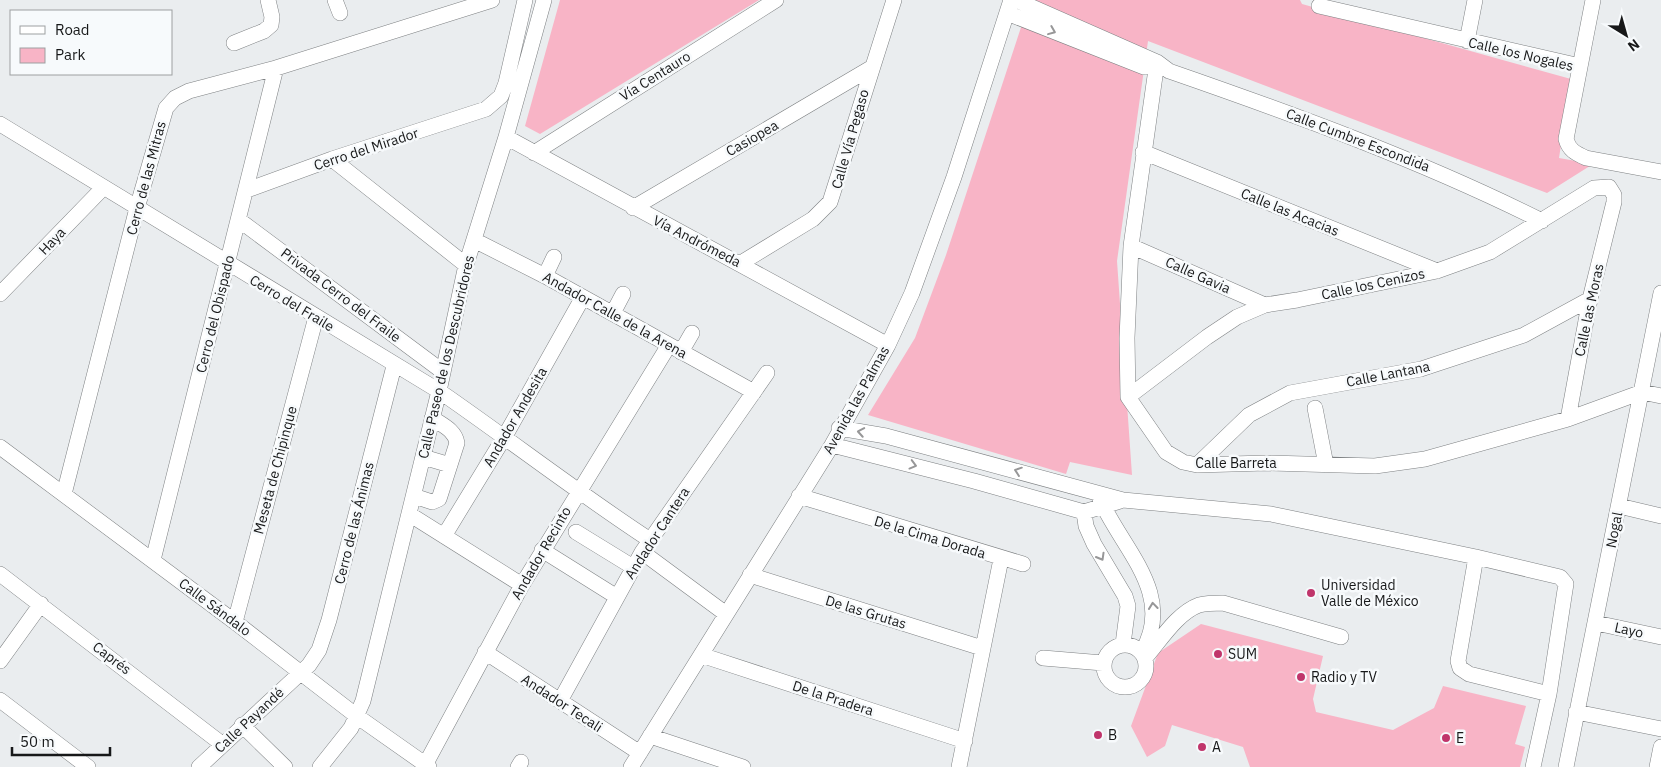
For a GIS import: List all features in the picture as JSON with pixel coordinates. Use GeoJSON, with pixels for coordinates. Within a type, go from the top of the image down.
{"type":"FeatureCollection","features":[{"type":"Feature","properties":{"kind":"street"},"geometry":{"type":"LineString","coordinates":[[234,43],[264,31],[271,25],[272,17],[268,0]]}},
{"type":"Feature","properties":{"kind":"street","name":"Cerro de las Mitras"},"geometry":{"type":"LineString","coordinates":[[64,494],[137,208],[166,108],[175,98],[189,91],[276,68],[492,0]]}},
{"type":"Feature","properties":{"kind":"street","name":"Cerro del Mirador"},"geometry":{"type":"LineString","coordinates":[[247,190],[332,159],[486,109],[501,96],[506,83],[525,0]]}},
{"type":"Feature","properties":{"kind":"street","name":"Calle Paseo de los Descubridores"},"geometry":{"type":"LineString","coordinates":[[358,717],[414,496],[466,264],[506,137],[544,0]]}},
{"type":"Feature","properties":{"kind":"street","name":"Vía Centauro"},"geometry":{"type":"LineString","coordinates":[[534,153],[776,0]]}},
{"type":"Feature","properties":{"kind":"street","name":"Calle Vía Pegaso"},"geometry":{"type":"LineString","coordinates":[[741,263],[813,219],[830,202],[894,0]]}},
{"type":"Feature","properties":{"kind":"street","name":"Calle Cumbre Escondida"},"geometry":{"type":"LineString","coordinates":[[1016,0],[1160,68]]}},
{"type":"Feature","properties":{"kind":"street"},"geometry":{"type":"LineString","coordinates":[[1467,41],[1476,0]]}},
{"type":"Feature","properties":{"kind":"street"},"geometry":{"type":"LineString","coordinates":[[1580,66],[1592,0]]}},
{"type":"Feature","properties":{"kind":"street","name":"Calle Cumbre Escondida"},"geometry":{"type":"LineString","coordinates":[[1009,6],[1160,68],[1307,120],[1419,163],[1542,221]]}},
{"type":"Feature","properties":{"kind":"street","name":"Avenida las Palmas"},"geometry":{"type":"LineString","coordinates":[[631,767],[832,445],[839,428],[888,345],[912,293],[954,177],[1009,6]]}},
{"type":"Feature","properties":{"kind":"street","name":"Calle los Nogales"},"geometry":{"type":"LineString","coordinates":[[1319,6],[1358,7],[1467,41],[1580,66],[1566,138],[1568,147],[1574,153],[1586,158],[1661,172]]}},
{"type":"Feature","properties":{"kind":"street","name":"Cerro del Obispado"},"geometry":{"type":"LineString","coordinates":[[153,560],[276,68]]}},
{"type":"Feature","properties":{"kind":"street","name":"Casiopea"},"geometry":{"type":"LineString","coordinates":[[633,208],[871,68]]}},
{"type":"Feature","properties":{"kind":"street"},"geometry":{"type":"LineString","coordinates":[[1128,397],[1127,338],[1131,246],[1142,152],[1160,68]]}},
{"type":"Feature","properties":{"kind":"street","name":"Cerro del Fraile"},"geometry":{"type":"LineString","coordinates":[[2,129],[104,188],[394,366],[439,391],[505,436],[646,546]]}},
{"type":"Feature","properties":{"kind":"street","name":"Vía Andrómeda"},"geometry":{"type":"LineString","coordinates":[[506,137],[633,208],[741,263],[888,345]]}},
{"type":"Feature","properties":{"kind":"street","name":"Calle las Acacias"},"geometry":{"type":"LineString","coordinates":[[1142,152],[1437,271]]}},
{"type":"Feature","properties":{"kind":"street"},"geometry":{"type":"LineString","coordinates":[[332,159],[466,264]]}},
{"type":"Feature","properties":{"kind":"street","name":"Calle los Cenizos"},"geometry":{"type":"LineString","coordinates":[[1128,397],[1207,337],[1237,317],[1265,305],[1437,271],[1490,252],[1594,188],[1609,187],[1614,195],[1614,202]]}},
{"type":"Feature","properties":{"kind":"street","name":"Haya"},"geometry":{"type":"LineString","coordinates":[[0,294],[104,188]]}},
{"type":"Feature","properties":{"kind":"street","name":"Calle las Moras"},"geometry":{"type":"LineString","coordinates":[[1568,419],[1590,299],[1614,202]]}},
{"type":"Feature","properties":{"kind":"street","name":"Privada Cerro del Fraile"},"geometry":{"type":"LineString","coordinates":[[239,220],[442,371]]}},
{"type":"Feature","properties":{"kind":"street","name":"Andador Calle de la Arena"},"geometry":{"type":"LineString","coordinates":[[474,240],[545,276],[754,392]]}},
{"type":"Feature","properties":{"kind":"street","name":"Calle Gavia"},"geometry":{"type":"LineString","coordinates":[[1131,246],[1265,305]]}},
{"type":"Feature","properties":{"kind":"street"},"geometry":{"type":"LineString","coordinates":[[545,276],[554,257]]}},
{"type":"Feature","properties":{"kind":"street","name":"Nogal"},"geometry":{"type":"LineString","coordinates":[[1566,767],[1660,309],[1661,293]]}},
{"type":"Feature","properties":{"kind":"street"},"geometry":{"type":"LineString","coordinates":[[613,313],[623,294]]}},
{"type":"Feature","properties":{"kind":"street","name":"Andador Andesita"},"geometry":{"type":"LineString","coordinates":[[444,536],[505,436],[583,297]]}},
{"type":"Feature","properties":{"kind":"street","name":"Calle Lantana"},"geometry":{"type":"LineString","coordinates":[[1197,464],[1249,415],[1281,397],[1317,388],[1421,369],[1524,335],[1590,299]]}},
{"type":"Feature","properties":{"kind":"street","name":"Meseta de Chipinque"},"geometry":{"type":"LineString","coordinates":[[235,622],[316,317]]}},
{"type":"Feature","properties":{"kind":"street","name":"Andador Recinto"},"geometry":{"type":"LineString","coordinates":[[426,766],[485,652],[577,491],[675,348],[692,333]]}},
{"type":"Feature","properties":{"kind":"street","name":"Cerro de las Ánimas"},"geometry":{"type":"LineString","coordinates":[[300,673],[309,665],[324,635],[394,366]]}},
{"type":"Feature","properties":{"kind":"street","name":"Andador Cantera"},"geometry":{"type":"LineString","coordinates":[[560,701],[646,546],[767,373]]}},
{"type":"Feature","properties":{"kind":"street"},"geometry":{"type":"LineString","coordinates":[[1642,392],[1661,396]]}},
{"type":"Feature","properties":{"kind":"street","name":"Calle Barreta"},"geometry":{"type":"LineString","coordinates":[[1128,397],[1166,452],[1183,462],[1197,464],[1266,463],[1375,466],[1425,458],[1568,419],[1642,392]]}},
{"type":"Feature","properties":{"kind":"street"},"geometry":{"type":"LineString","coordinates":[[1315,408],[1326,465]]}},
{"type":"Feature","properties":{"kind":"street"},"geometry":{"type":"LineString","coordinates":[[414,496],[432,502],[439,499],[457,443],[456,436],[432,418]]}},
{"type":"Feature","properties":{"kind":"street"},"geometry":{"type":"LineString","coordinates":[[839,428],[886,436],[1005,467],[1101,501],[1123,500],[1271,514],[1476,557],[1555,576],[1564,580],[1565,590],[1549,694],[1533,767]]}},
{"type":"Feature","properties":{"kind":"street"},"geometry":{"type":"LineString","coordinates":[[832,445],[1084,512],[1101,501]]}},
{"type":"Feature","properties":{"kind":"street","name":"Calle Sándalo"},"geometry":{"type":"LineString","coordinates":[[0,447],[153,560],[358,717],[426,766]]}},
{"type":"Feature","properties":{"kind":"street"},"geometry":{"type":"LineString","coordinates":[[423,456],[450,465]]}},
{"type":"Feature","properties":{"kind":"street"},"geometry":{"type":"LineString","coordinates":[[1042,500],[1048,482]]}},
{"type":"Feature","properties":{"kind":"street","name":"De la Cima Dorada"},"geometry":{"type":"LineString","coordinates":[[799,496],[1001,558],[959,767]]}},
{"type":"Feature","properties":{"kind":"street"},"geometry":{"type":"LineString","coordinates":[[1101,501],[1142,573],[1152,597],[1154,616],[1152,631],[1144,655],[1146,672],[1142,679],[1131,687],[1124,687],[1117,686],[1106,677],[1104,663],[1110,650],[1123,644],[1137,648],[1144,655]]}},
{"type":"Feature","properties":{"kind":"street"},"geometry":{"type":"LineString","coordinates":[[1619,506],[1661,516]]}},
{"type":"Feature","properties":{"kind":"street"},"geometry":{"type":"LineString","coordinates":[[1084,512],[1086,526],[1094,544],[1126,596],[1128,606],[1123,644]]}},
{"type":"Feature","properties":{"kind":"street"},"geometry":{"type":"LineString","coordinates":[[409,514],[522,585]]}},
{"type":"Feature","properties":{"kind":"street"},"geometry":{"type":"LineString","coordinates":[[576,532],[633,567]]}},
{"type":"Feature","properties":{"kind":"street"},"geometry":{"type":"LineString","coordinates":[[646,546],[726,614]]}},
{"type":"Feature","properties":{"kind":"street"},"geometry":{"type":"LineString","coordinates":[[542,550],[617,598]]}},
{"type":"Feature","properties":{"kind":"street"},"geometry":{"type":"LineString","coordinates":[[1476,557],[1458,661],[1460,668],[1469,674],[1549,694]]}},
{"type":"Feature","properties":{"kind":"street"},"geometry":{"type":"LineString","coordinates":[[1001,558],[1023,564]]}},
{"type":"Feature","properties":{"kind":"street","name":"Caprés"},"geometry":{"type":"LineString","coordinates":[[0,574],[222,744]]}},
{"type":"Feature","properties":{"kind":"street","name":"De las Grutas"},"geometry":{"type":"LineString","coordinates":[[750,575],[982,648]]}},
{"type":"Feature","properties":{"kind":"street"},"geometry":{"type":"LineString","coordinates":[[1144,655],[1188,612],[1208,603],[1223,603],[1341,637]]}},
{"type":"Feature","properties":{"kind":"street"},"geometry":{"type":"LineString","coordinates":[[0,661],[41,604]]}},
{"type":"Feature","properties":{"kind":"street","name":"Layo"},"geometry":{"type":"LineString","coordinates":[[1596,624],[1661,637]]}},
{"type":"Feature","properties":{"kind":"street","name":"Andador Tecali"},"geometry":{"type":"LineString","coordinates":[[485,652],[640,753]]}},
{"type":"Feature","properties":{"kind":"street","name":"De la Pradera"},"geometry":{"type":"LineString","coordinates":[[701,655],[965,741]]}},
{"type":"Feature","properties":{"kind":"street"},"geometry":{"type":"LineString","coordinates":[[1043,658],[1104,663]]}},
{"type":"Feature","properties":{"kind":"street","name":"Calle Payandé"},"geometry":{"type":"LineString","coordinates":[[199,767],[300,673]]}},
{"type":"Feature","properties":{"kind":"street"},"geometry":{"type":"LineString","coordinates":[[0,700],[88,767]]}},
{"type":"Feature","properties":{"kind":"street"},"geometry":{"type":"LineString","coordinates":[[1576,712],[1661,729]]}},
{"type":"Feature","properties":{"kind":"street"},"geometry":{"type":"LineString","coordinates":[[320,767],[358,717]]}},
{"type":"Feature","properties":{"kind":"street"},"geometry":{"type":"LineString","coordinates":[[242,725],[285,767]]}},
{"type":"Feature","properties":{"kind":"street"},"geometry":{"type":"LineString","coordinates":[[650,736],[743,767]]}},
{"type":"Feature","properties":{"kind":"street"},"geometry":{"type":"LineString","coordinates":[[1657,767],[1661,747]]}},
{"type":"Feature","properties":{"kind":"green space"},"geometry":{"type":"Polygon","coordinates":[[[560,0],[759,0],[540,134],[525,126],[560,0]]]}},
{"type":"Feature","properties":{"kind":"green space"},"geometry":{"type":"Polygon","coordinates":[[[1030,0],[1300,0],[1302,4],[1571,79],[1559,158],[1593,164],[1547,193],[1148,41],[1117,261],[1132,475],[1070,462],[1066,474],[868,415],[915,338],[946,255],[1030,0]]]}},
{"type":"Feature","properties":{"kind":"green space"},"geometry":{"type":"Polygon","coordinates":[[[1201,624],[1323,656],[1313,699],[1316,712],[1393,730],[1434,708],[1443,686],[1526,706],[1515,744],[1525,747],[1520,767],[1250,767],[1243,747],[1172,725],[1165,746],[1147,757],[1131,726],[1158,653],[1201,624]]]}},
{"type":"Feature","properties":{"kind":"place","name":"Universidad Valle de México"},"geometry":{"type":"Point","coordinates":[1311,593]}},
{"type":"Feature","properties":{"kind":"place","name":"SUM"},"geometry":{"type":"Point","coordinates":[1218,654]}},
{"type":"Feature","properties":{"kind":"place","name":"Radio y TV"},"geometry":{"type":"Point","coordinates":[1301,677]}},
{"type":"Feature","properties":{"kind":"place","name":"B"},"geometry":{"type":"Point","coordinates":[1098,735]}},
{"type":"Feature","properties":{"kind":"place","name":"E"},"geometry":{"type":"Point","coordinates":[1446,738]}},
{"type":"Feature","properties":{"kind":"place","name":"A"},"geometry":{"type":"Point","coordinates":[1202,747]}}]}
